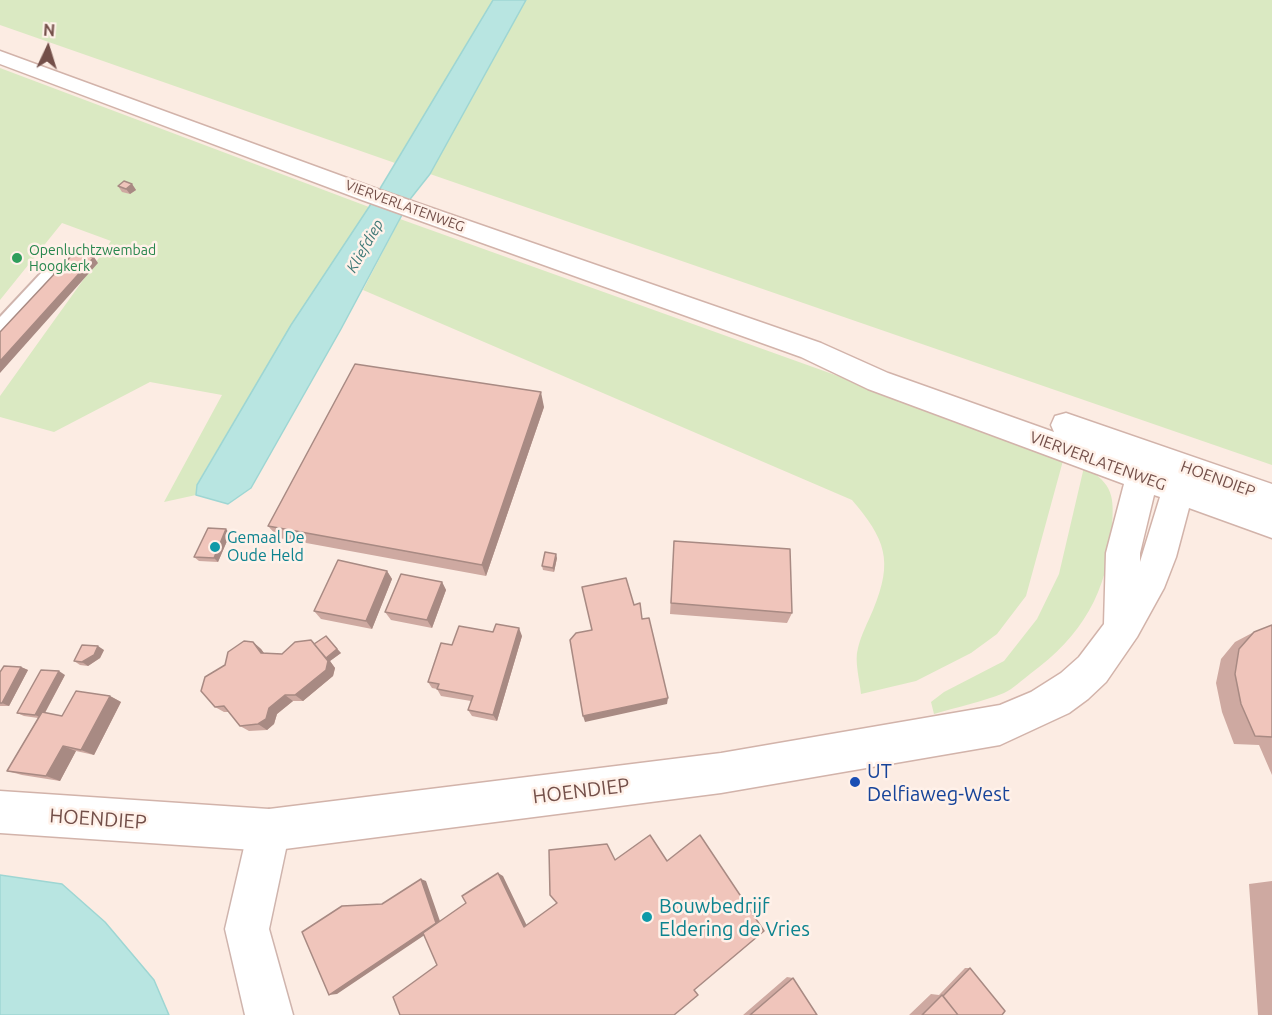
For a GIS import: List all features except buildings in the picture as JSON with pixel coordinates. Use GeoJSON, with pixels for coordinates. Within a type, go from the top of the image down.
{"type":"FeatureCollection","features":[{"type":"Feature","properties":{"kind":"main road","name":"VIERVERLATENWEG"},"geometry":{"type":"LineString","coordinates":[[0,57],[371,195],[812,350],[878,381],[1162,476]]}},
{"type":"Feature","properties":{"kind":"main road","name":"HOENDIEP"},"geometry":{"type":"LineString","coordinates":[[1162,476],[1272,498]]}},
{"type":"Feature","properties":{"kind":"main road","name":"HOENDIEP"},"geometry":{"type":"LineString","coordinates":[[1162,476],[1272,524]]}},
{"type":"Feature","properties":{"kind":"main road","name":"HOENDIEP"},"geometry":{"type":"LineString","coordinates":[[0,812],[269,830],[721,773],[1000,725],[1061,697],[1086,677],[1106,654],[1155,568],[1162,476]]}},
{"type":"Feature","properties":{"kind":"main road"},"geometry":{"type":"LineString","coordinates":[[269,830],[247,929],[269,1015]]}},
{"type":"Feature","properties":{"kind":"lane"},"geometry":{"type":"LineString","coordinates":[[0,326],[47,275]]}},
{"type":"Feature","properties":{"kind":"green space"},"geometry":{"type":"Polygon","coordinates":[[[0,0],[493,0],[395,163],[0,25],[0,0]]]}},
{"type":"Feature","properties":{"kind":"green space"},"geometry":{"type":"Polygon","coordinates":[[[526,0],[1272,0],[1272,465],[430,174],[526,0]]]}},
{"type":"Feature","properties":{"kind":"green space"},"geometry":{"type":"Polygon","coordinates":[[[0,68],[369,207],[291,325],[197,484],[196,495],[164,502],[222,395],[150,382],[54,432],[0,417],[0,396],[111,241],[62,223],[0,300],[0,68]]]}},
{"type":"Feature","properties":{"kind":"green space"},"geometry":{"type":"Polygon","coordinates":[[[400,219],[1064,457],[1026,596],[997,634],[971,653],[916,681],[861,694],[857,653],[879,593],[884,564],[879,539],[852,500],[363,290],[400,219]]]}},
{"type":"Feature","properties":{"kind":"green space"},"geometry":{"type":"Polygon","coordinates":[[[1084,467],[1107,486],[1113,508],[1105,572],[1089,611],[1064,644],[1011,689],[987,699],[934,714],[931,702],[944,692],[1004,661],[1037,619],[1059,574],[1084,467]]]}},
{"type":"Feature","properties":{"kind":"water","name":"Kliefdiep"},"geometry":{"type":"Polygon","coordinates":[[[493,0],[526,0],[430,174],[411,198],[341,329],[251,488],[228,504],[196,495],[197,485],[291,325],[369,207],[493,0]]]}},
{"type":"Feature","properties":{"kind":"water"},"geometry":{"type":"Polygon","coordinates":[[[0,875],[62,884],[105,922],[154,980],[169,1015],[0,1015],[0,875]]]}},
{"type":"Feature","properties":{"kind":"place","name":"Openluchtzwembad Hoogkerk"},"geometry":{"type":"Point","coordinates":[17,258]}},
{"type":"Feature","properties":{"kind":"place","name":"Gemaal De Oude Held"},"geometry":{"type":"Point","coordinates":[215,547]}},
{"type":"Feature","properties":{"kind":"place","name":"UT Delfiaweg-West"},"geometry":{"type":"Point","coordinates":[855,782]}},
{"type":"Feature","properties":{"kind":"place","name":"Bouwbedrijf Eldering de Vries"},"geometry":{"type":"Point","coordinates":[647,917]}}]}
